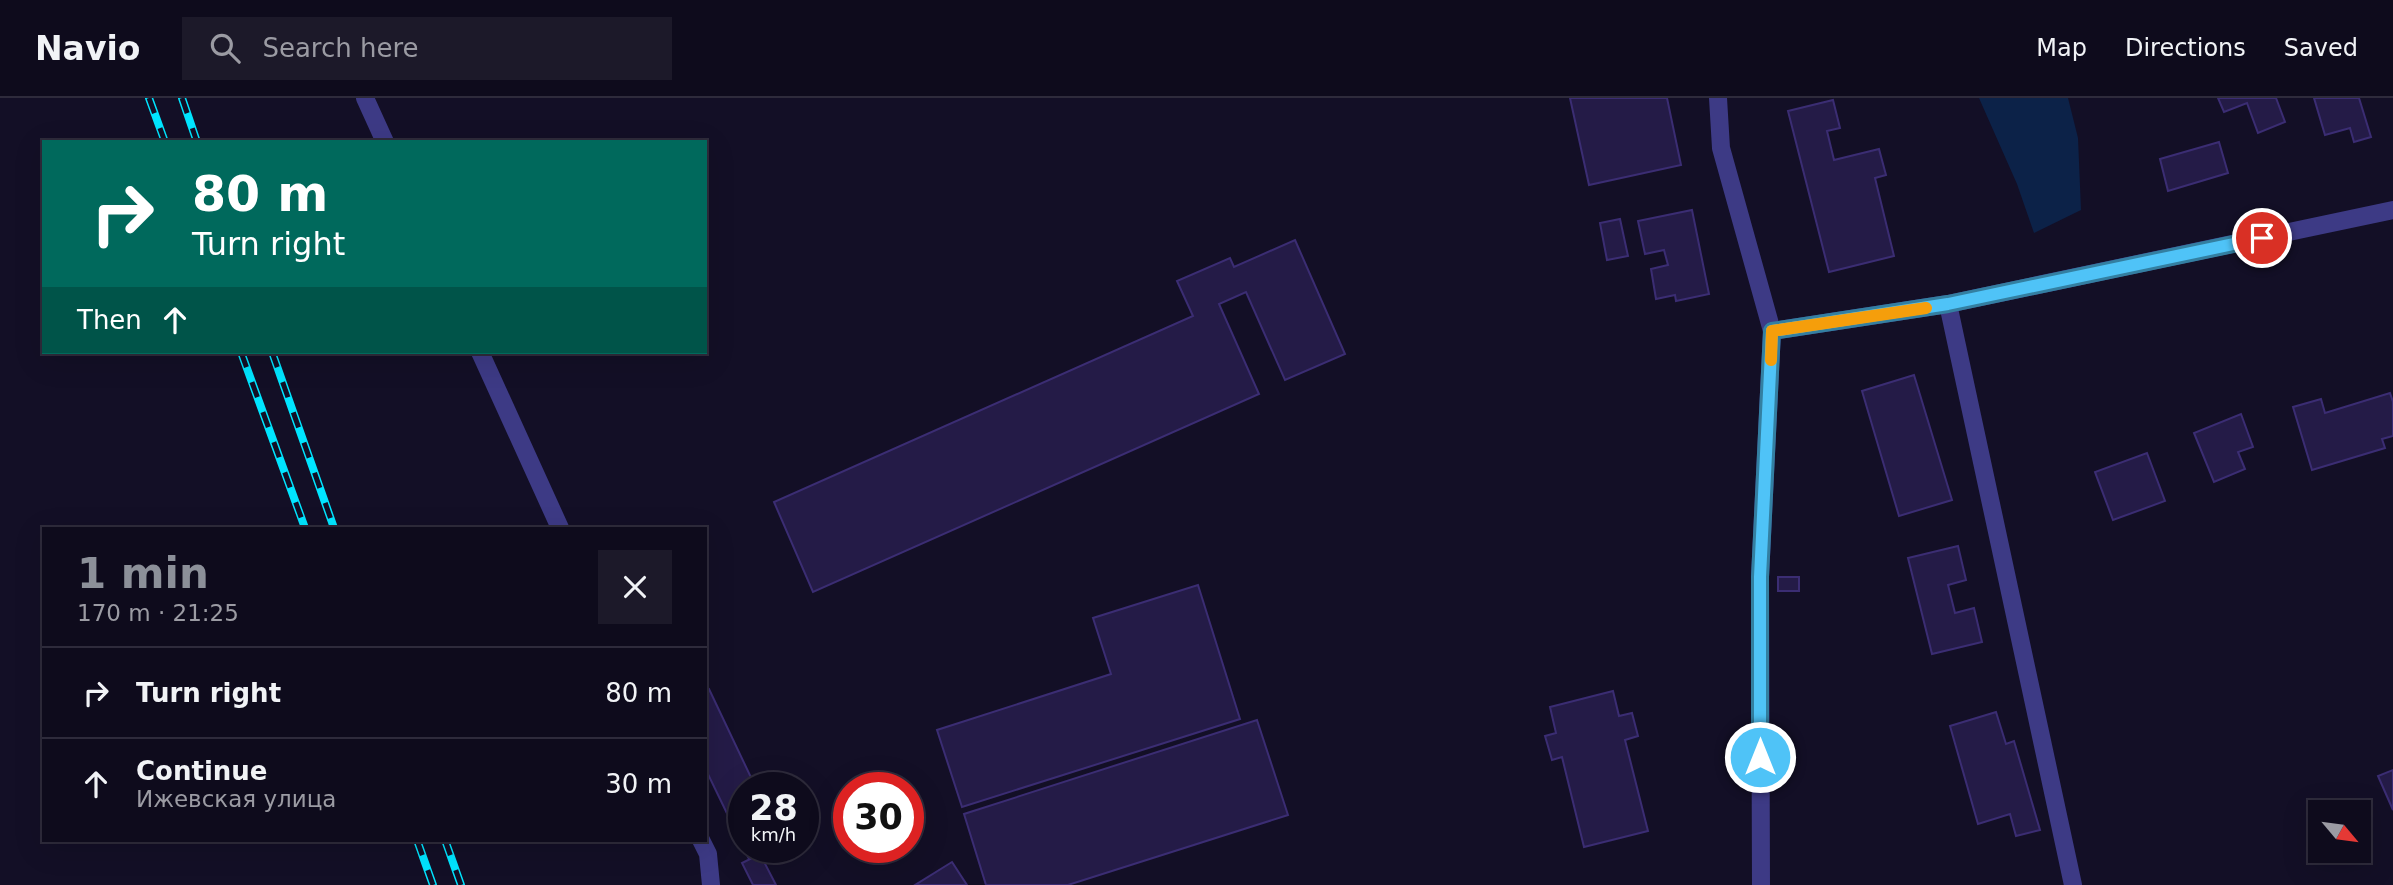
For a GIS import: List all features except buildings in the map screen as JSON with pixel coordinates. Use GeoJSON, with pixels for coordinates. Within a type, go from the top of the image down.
{"type":"FeatureCollection","features":[{"type":"Feature","properties":{"kind":"street"},"geometry":{"type":"LineString","coordinates":[[365,98],[384,140]]}},
{"type":"Feature","properties":{"kind":"street"},"geometry":{"type":"LineString","coordinates":[[1718,98],[1721,148],[1772,331],[1760,577],[1761,885]]}},
{"type":"Feature","properties":{"kind":"street"},"geometry":{"type":"LineString","coordinates":[[1772,331],[1948,304],[2393,210]]}},
{"type":"Feature","properties":{"kind":"street"},"geometry":{"type":"LineString","coordinates":[[1948,304],[2073,885]]}},
{"type":"Feature","properties":{"kind":"street"},"geometry":{"type":"LineString","coordinates":[[481,354],[560,527]]}},
{"type":"Feature","properties":{"kind":"street"},"geometry":{"type":"LineString","coordinates":[[702,842],[708,855],[711,885]]}},
{"type":"Feature","properties":{"kind":"water"},"geometry":{"type":"Polygon","coordinates":[[[1979,98],[2068,98],[2078,138],[2081,210],[2034,233],[2017,184],[1979,98]]]}},
{"type":"Feature","properties":{"kind":"railway"},"geometry":{"type":"LineString","coordinates":[[149,98],[164,140]]}},
{"type":"Feature","properties":{"kind":"railway"},"geometry":{"type":"LineString","coordinates":[[182,98],[196,140]]}},
{"type":"Feature","properties":{"kind":"railway"},"geometry":{"type":"LineString","coordinates":[[242,354],[305,527]]}},
{"type":"Feature","properties":{"kind":"railway"},"geometry":{"type":"LineString","coordinates":[[273,354],[334,527]]}},
{"type":"Feature","properties":{"kind":"railway"},"geometry":{"type":"LineString","coordinates":[[418,842],[433,885]]}},
{"type":"Feature","properties":{"kind":"railway"},"geometry":{"type":"LineString","coordinates":[[446,842],[461,885]]}},
{"type":"Feature","properties":{"kind":"slow traffic"},"geometry":{"type":"LineString","coordinates":[[1771,360],[1772,331],[1926,308]]}},
{"type":"Feature","properties":{"kind":"route"},"geometry":{"type":"LineString","coordinates":[[1760,757],[1760,577],[1772,331],[1948,304],[2262,238]]}}]}
